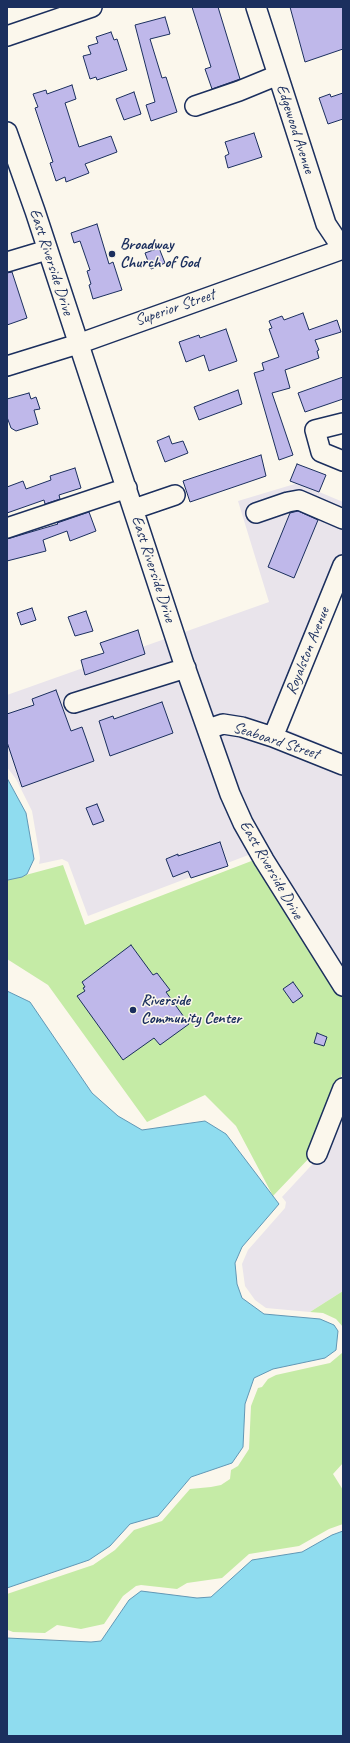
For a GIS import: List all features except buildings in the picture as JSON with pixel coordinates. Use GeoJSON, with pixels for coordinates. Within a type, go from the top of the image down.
{"type":"FeatureCollection","features":[{"type":"Feature","properties":{"kind":"street"},"geometry":{"type":"LineString","coordinates":[[7,36],[92,7]]}},
{"type":"Feature","properties":{"kind":"street","name":"Edgewood Avenue"},"geometry":{"type":"LineString","coordinates":[[256,7],[326,224],[342,248]]}},
{"type":"Feature","properties":{"kind":"street"},"geometry":{"type":"LineString","coordinates":[[194,106],[239,91],[278,75]]}},
{"type":"Feature","properties":{"kind":"street","name":"East Riverside Drive"},"geometry":{"type":"LineString","coordinates":[[7,132],[186,668],[230,794],[243,823],[288,900],[343,986]]}},
{"type":"Feature","properties":{"kind":"street","name":"Superior Street"},"geometry":{"type":"LineString","coordinates":[[7,366],[78,344],[342,248]]}},
{"type":"Feature","properties":{"kind":"street"},"geometry":{"type":"LineString","coordinates":[[7,262],[47,250]]}},
{"type":"Feature","properties":{"kind":"street"},"geometry":{"type":"LineString","coordinates":[[343,423],[316,430],[322,452],[343,461]]}},
{"type":"Feature","properties":{"kind":"street"},"geometry":{"type":"LineString","coordinates":[[7,528],[127,488]]}},
{"type":"Feature","properties":{"kind":"street"},"geometry":{"type":"LineString","coordinates":[[134,509],[175,494]]}},
{"type":"Feature","properties":{"kind":"street"},"geometry":{"type":"LineString","coordinates":[[256,513],[288,502],[300,500],[343,519]]}},
{"type":"Feature","properties":{"kind":"street","name":"Royalston Avenue"},"geometry":{"type":"LineString","coordinates":[[274,737],[343,566]]}},
{"type":"Feature","properties":{"kind":"street"},"geometry":{"type":"LineString","coordinates":[[74,703],[186,668]]}},
{"type":"Feature","properties":{"kind":"street","name":"Seaboard Street"},"geometry":{"type":"LineString","coordinates":[[208,729],[223,724],[242,727],[274,737],[343,765]]}},
{"type":"Feature","properties":{"kind":"street"},"geometry":{"type":"LineString","coordinates":[[317,1154],[343,1088]]}},
{"type":"Feature","properties":{"kind":"shaded area"},"geometry":{"type":"Polygon","coordinates":[[[298,483],[343,502],[343,564],[276,725],[343,753],[343,987],[251,854],[88,916],[68,862],[62,859],[39,864],[40,858],[32,811],[16,779],[7,767],[7,695],[269,602],[238,501],[298,483]]]}},
{"type":"Feature","properties":{"kind":"shaded area"},"geometry":{"type":"Polygon","coordinates":[[[343,1091],[343,1291],[310,1312],[266,1308],[255,1300],[245,1286],[242,1264],[248,1250],[285,1208],[286,1202],[282,1197],[320,1156],[343,1091]]]}},
{"type":"Feature","properties":{"kind":"green space"},"geometry":{"type":"Polygon","coordinates":[[[254,860],[331,983],[343,996],[343,1071],[313,1154],[273,1196],[236,1126],[205,1095],[147,1122],[48,985],[7,959],[7,880],[63,865],[85,925],[254,860]]]}},
{"type":"Feature","properties":{"kind":"green space"},"geometry":{"type":"Polygon","coordinates":[[[343,1291],[343,1327],[336,1319],[323,1313],[310,1312],[343,1291]]]}},
{"type":"Feature","properties":{"kind":"green space"},"geometry":{"type":"Polygon","coordinates":[[[343,1344],[343,1463],[333,1474],[343,1490],[343,1524],[329,1529],[299,1546],[249,1554],[222,1578],[187,1583],[177,1589],[141,1585],[136,1586],[123,1596],[104,1624],[81,1629],[57,1625],[45,1633],[13,1632],[8,1630],[7,1594],[93,1565],[115,1550],[134,1530],[162,1521],[190,1489],[221,1485],[230,1479],[231,1470],[238,1466],[249,1449],[251,1406],[258,1388],[262,1387],[268,1379],[276,1375],[330,1363],[342,1353],[343,1344]]]}},
{"type":"Feature","properties":{"kind":"water"},"geometry":{"type":"Polygon","coordinates":[[[7,778],[26,813],[34,859],[27,874],[22,877],[8,880],[7,879],[7,778]]]}},
{"type":"Feature","properties":{"kind":"water"},"geometry":{"type":"Polygon","coordinates":[[[7,991],[30,1002],[92,1093],[118,1116],[142,1130],[205,1121],[226,1134],[279,1204],[242,1247],[235,1263],[237,1284],[242,1298],[264,1314],[320,1319],[334,1325],[338,1331],[336,1350],[325,1358],[273,1369],[254,1378],[245,1404],[243,1447],[232,1463],[191,1477],[158,1516],[130,1524],[110,1546],[89,1560],[7,1588],[7,991]]]}},
{"type":"Feature","properties":{"kind":"water"},"geometry":{"type":"Polygon","coordinates":[[[343,1531],[343,1736],[7,1736],[7,1638],[91,1642],[101,1641],[129,1600],[141,1591],[197,1598],[211,1597],[252,1560],[302,1552],[332,1535],[343,1531]]]}},
{"type":"Feature","properties":{"kind":"place","name":"Broadway Church of God"},"geometry":{"type":"Point","coordinates":[112,254]}},
{"type":"Feature","properties":{"kind":"place","name":"Riverside Community Center"},"geometry":{"type":"Point","coordinates":[133,1010]}}]}
